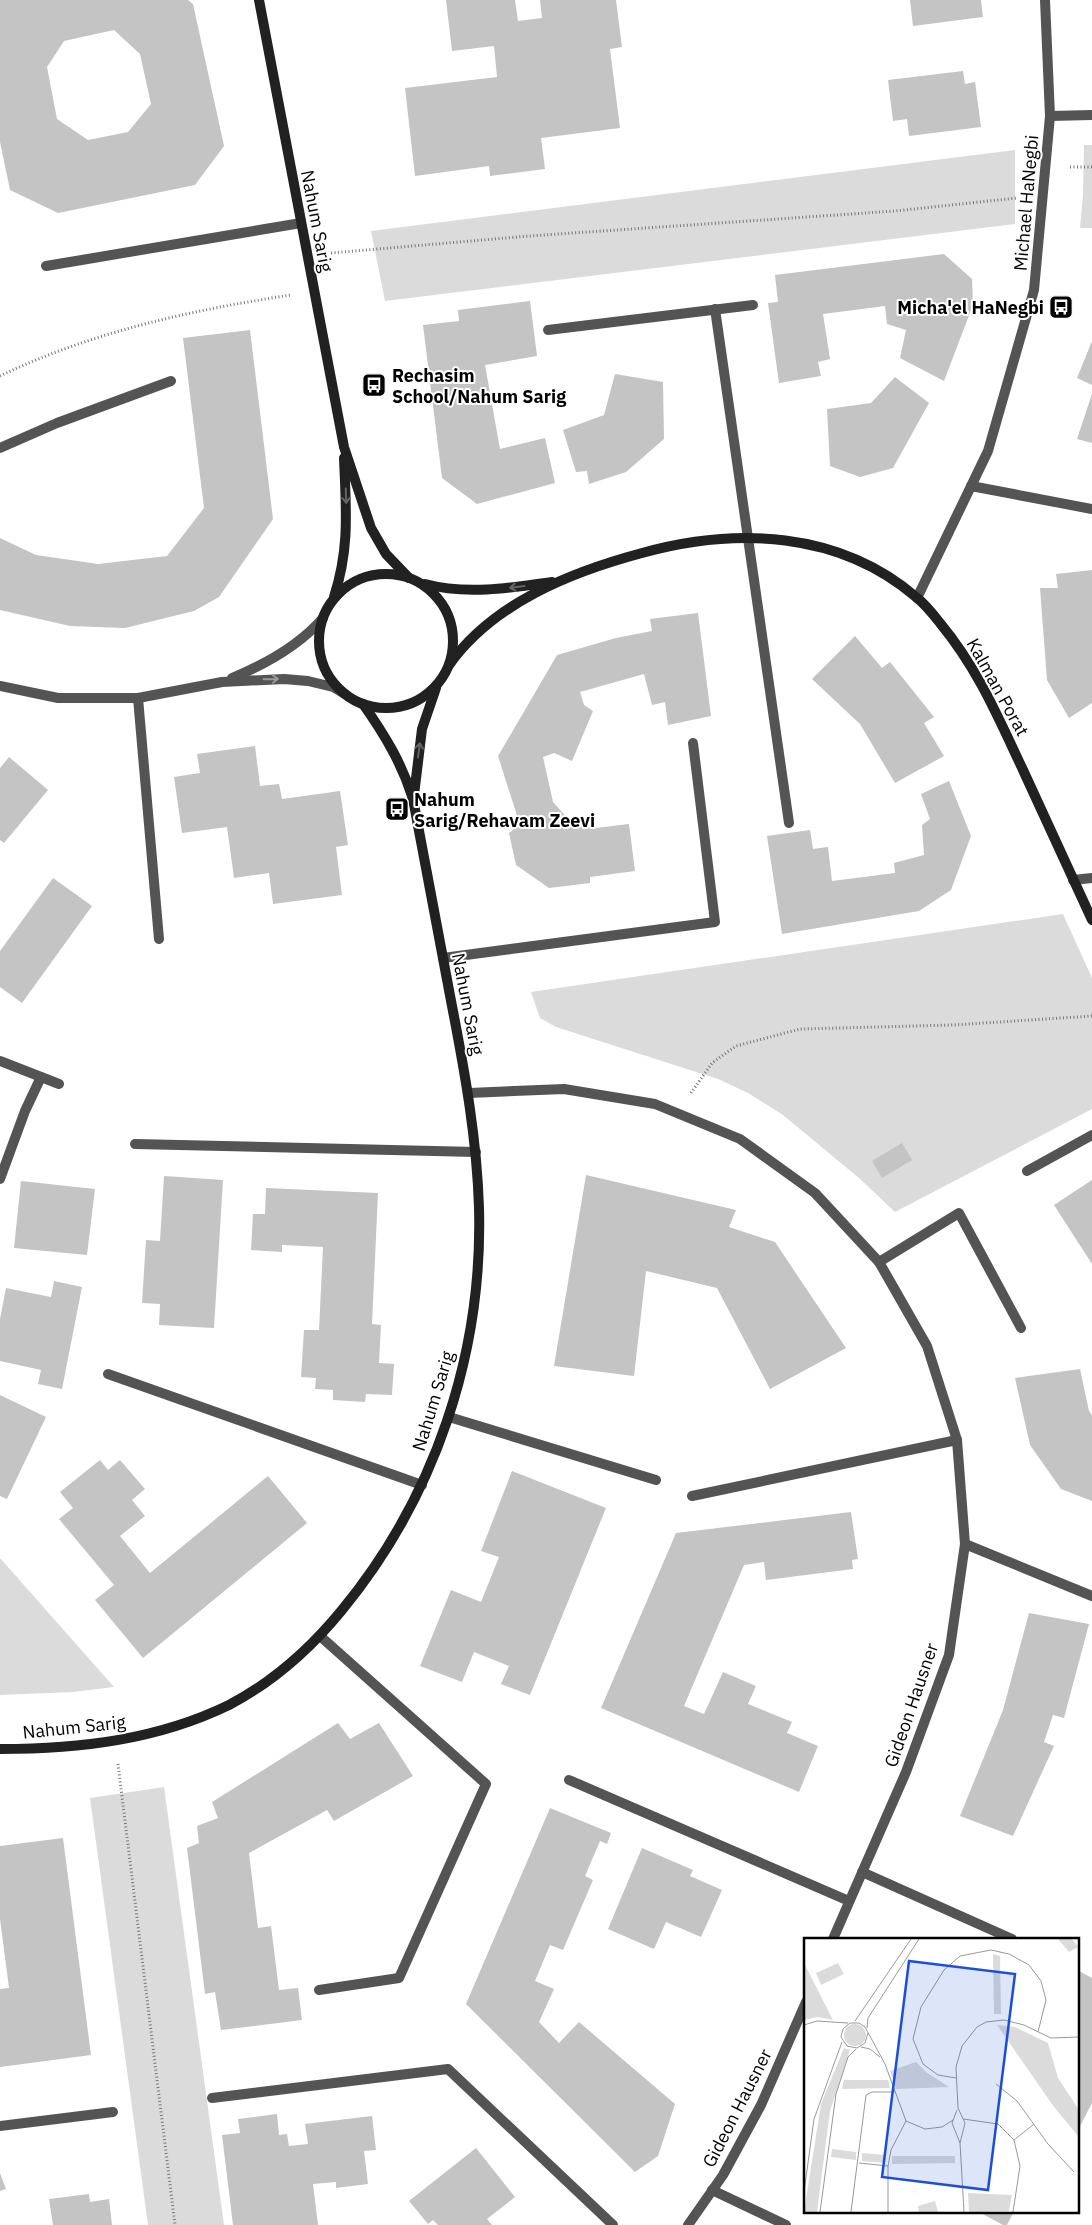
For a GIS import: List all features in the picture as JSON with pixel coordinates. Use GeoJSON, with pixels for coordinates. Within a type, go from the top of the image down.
{"type":"FeatureCollection","features":[{"type":"Feature","properties":{"kind":"street","name":"Nahum Sarig"},"geometry":{"type":"LineString","coordinates":[[259,0],[344,447],[371,528],[386,554],[414,581]]}},
{"type":"Feature","properties":{"kind":"street","name":"Michael HaNegbi"},"geometry":{"type":"LineString","coordinates":[[918,598],[988,451],[1034,290],[1050,116],[1045,0]]}},
{"type":"Feature","properties":{"kind":"street"},"geometry":{"type":"LineString","coordinates":[[1050,116],[1092,116]]}},
{"type":"Feature","properties":{"kind":"street"},"geometry":{"type":"LineString","coordinates":[[46,266],[301,223]]}},
{"type":"Feature","properties":{"kind":"street"},"geometry":{"type":"LineString","coordinates":[[548,330],[753,305]]}},
{"type":"Feature","properties":{"kind":"street"},"geometry":{"type":"LineString","coordinates":[[715,309],[789,823]]}},
{"type":"Feature","properties":{"kind":"street"},"geometry":{"type":"LineString","coordinates":[[0,448],[72,417],[171,381]]}},
{"type":"Feature","properties":{"kind":"street","name":"Nahum Sarig"},"geometry":{"type":"LineString","coordinates":[[333,600],[342,573],[346,542],[344,447]]}},
{"type":"Feature","properties":{"kind":"street"},"geometry":{"type":"LineString","coordinates":[[971,486],[1092,509]]}},
{"type":"Feature","properties":{"kind":"street","name":"Kalman Porat"},"geometry":{"type":"LineString","coordinates":[[449,664],[467,641],[489,622],[526,599],[565,579],[616,560],[667,546],[716,538],[748,537],[810,543],[853,557],[892,579],[918,598],[962,650],[991,701],[1092,920]]}},
{"type":"Feature","properties":{"kind":"street"},"geometry":{"type":"LineString","coordinates":[[0,686],[58,698],[138,698],[222,682],[284,679],[308,681],[333,687],[363,704],[383,708],[405,706],[424,696],[439,683],[449,664],[453,633],[448,618],[435,595],[414,581],[389,575],[367,577],[348,586],[333,600],[314,629],[286,651],[260,666],[222,682]]}},
{"type":"Feature","properties":{"kind":"street","name":"Kalman Porat"},"geometry":{"type":"LineString","coordinates":[[414,581],[437,588],[479,589],[507,588],[565,579]]}},
{"type":"Feature","properties":{"kind":"street"},"geometry":{"type":"LineString","coordinates":[[323,618],[319,638],[322,660],[330,679],[345,694]]}},
{"type":"Feature","properties":{"kind":"street","name":"Nahum Sarig"},"geometry":{"type":"LineString","coordinates":[[413,799],[422,729],[439,683]]}},
{"type":"Feature","properties":{"kind":"street"},"geometry":{"type":"LineString","coordinates":[[138,698],[159,939]]}},
{"type":"Feature","properties":{"kind":"street","name":"Nahum Sarig"},"geometry":{"type":"LineString","coordinates":[[0,1749],[52,1749],[116,1742],[175,1727],[230,1704],[278,1674],[320,1636],[361,1587],[395,1536],[422,1485],[444,1432],[460,1378],[472,1322],[478,1266],[479,1210],[476,1152],[469,1093],[413,799],[396,755],[385,735],[363,704]]}},
{"type":"Feature","properties":{"kind":"street"},"geometry":{"type":"LineString","coordinates":[[443,958],[715,922],[693,743]]}},
{"type":"Feature","properties":{"kind":"street"},"geometry":{"type":"LineString","coordinates":[[1073,880],[1092,878]]}},
{"type":"Feature","properties":{"kind":"street"},"geometry":{"type":"LineString","coordinates":[[0,1061],[59,1084]]}},
{"type":"Feature","properties":{"kind":"street"},"geometry":{"type":"LineString","coordinates":[[0,1179],[25,1111],[41,1077]]}},
{"type":"Feature","properties":{"kind":"street","name":"Gideon Hausner"},"geometry":{"type":"LineString","coordinates":[[469,1093],[564,1089],[655,1104],[740,1140],[816,1193],[879,1262],[927,1346],[957,1440],[965,1544],[949,1655],[906,1772],[833,1938]]}},
{"type":"Feature","properties":{"kind":"street"},"geometry":{"type":"LineString","coordinates":[[1027,1171],[1092,1135]]}},
{"type":"Feature","properties":{"kind":"street"},"geometry":{"type":"LineString","coordinates":[[136,1144],[476,1152]]}},
{"type":"Feature","properties":{"kind":"street"},"geometry":{"type":"LineString","coordinates":[[879,1262],[959,1213],[1021,1328]]}},
{"type":"Feature","properties":{"kind":"street"},"geometry":{"type":"LineString","coordinates":[[108,1374],[422,1485]]}},
{"type":"Feature","properties":{"kind":"street"},"geometry":{"type":"LineString","coordinates":[[448,1417],[656,1480]]}},
{"type":"Feature","properties":{"kind":"street"},"geometry":{"type":"LineString","coordinates":[[692,1496],[957,1440]]}},
{"type":"Feature","properties":{"kind":"street"},"geometry":{"type":"LineString","coordinates":[[965,1544],[1092,1596]]}},
{"type":"Feature","properties":{"kind":"street"},"geometry":{"type":"LineString","coordinates":[[319,1990],[400,1978],[486,1784],[320,1636]]}},
{"type":"Feature","properties":{"kind":"street"},"geometry":{"type":"LineString","coordinates":[[569,1780],[849,1902]]}},
{"type":"Feature","properties":{"kind":"street"},"geometry":{"type":"LineString","coordinates":[[862,1872],[1010,1938]]}},
{"type":"Feature","properties":{"kind":"street","name":"Gideon Hausner"},"geometry":{"type":"LineString","coordinates":[[688,2225],[723,2175],[761,2105],[804,2007]]}},
{"type":"Feature","properties":{"kind":"street"},"geometry":{"type":"LineString","coordinates":[[212,2098],[448,2069],[613,2225]]}},
{"type":"Feature","properties":{"kind":"street"},"geometry":{"type":"LineString","coordinates":[[0,2126],[113,2112]]}},
{"type":"Feature","properties":{"kind":"street"},"geometry":{"type":"LineString","coordinates":[[712,2190],[786,2225]]}},
{"type":"Feature","properties":{"kind":"path"},"geometry":{"type":"LineString","coordinates":[[307,254],[548,234],[895,211],[968,205],[1042,194]]}},
{"type":"Feature","properties":{"kind":"path"},"geometry":{"type":"LineString","coordinates":[[0,376],[72,347],[158,320],[218,307],[314,291]]}},
{"type":"Feature","properties":{"kind":"path"},"geometry":{"type":"LineString","coordinates":[[676,1113],[712,1063],[736,1046],[800,1029],[953,1026],[1092,1016]]}},
{"type":"Feature","properties":{"kind":"path"},"geometry":{"type":"LineString","coordinates":[[116,1742],[175,2225]]}},
{"type":"Feature","properties":{"kind":"shaded area"},"geometry":{"type":"Polygon","coordinates":[[[1084,145],[1092,145],[1092,228],[1080,228],[1084,145]]]}},
{"type":"Feature","properties":{"kind":"shaded area"},"geometry":{"type":"Polygon","coordinates":[[[1015,150],[1015,224],[385,301],[371,231],[1015,150]]]}},
{"type":"Feature","properties":{"kind":"shaded area"},"geometry":{"type":"Polygon","coordinates":[[[1063,914],[1092,978],[1092,1109],[895,1212],[859,1178],[783,1115],[748,1093],[718,1079],[556,1027],[540,1018],[531,992],[1063,914]]]}},
{"type":"Feature","properties":{"kind":"shaded area"},"geometry":{"type":"Polygon","coordinates":[[[0,1558],[114,1687],[73,1692],[0,1695],[0,1558]]]}},
{"type":"Feature","properties":{"kind":"shaded area"},"geometry":{"type":"Polygon","coordinates":[[[164,1787],[224,2225],[148,2225],[90,1798],[164,1787]]]}},
{"type":"Feature","properties":{"kind":"building"},"geometry":{"type":"Polygon","coordinates":[[[0,0],[188,0],[193,4],[224,146],[195,185],[58,213],[10,190],[0,142],[0,0]],[[114,30],[64,41],[47,67],[57,119],[88,140],[128,132],[151,104],[140,54],[114,30]]]}},
{"type":"Feature","properties":{"kind":"building"},"geometry":{"type":"Polygon","coordinates":[[[446,0],[515,0],[518,21],[542,18],[540,0],[616,0],[622,47],[610,49],[620,128],[541,138],[545,169],[490,176],[489,166],[415,176],[405,88],[497,77],[494,46],[452,51],[446,0]]]}},
{"type":"Feature","properties":{"kind":"building"},"geometry":{"type":"Polygon","coordinates":[[[910,0],[981,0],[983,17],[913,26],[910,0]]]}},
{"type":"Feature","properties":{"kind":"building"},"geometry":{"type":"Polygon","coordinates":[[[963,71],[965,84],[975,82],[981,127],[909,136],[907,119],[893,121],[888,80],[963,71]]]}},
{"type":"Feature","properties":{"kind":"building"},"geometry":{"type":"Polygon","coordinates":[[[944,254],[972,279],[973,305],[944,381],[900,358],[906,330],[887,324],[885,306],[823,314],[830,359],[818,362],[821,376],[779,383],[768,303],[778,302],[775,275],[944,254]]]}},
{"type":"Feature","properties":{"kind":"building"},"geometry":{"type":"Polygon","coordinates":[[[530,301],[537,356],[485,365],[500,449],[545,438],[555,483],[477,504],[442,478],[423,325],[459,321],[458,310],[530,301]]]}},
{"type":"Feature","properties":{"kind":"building"},"geometry":{"type":"Polygon","coordinates":[[[250,330],[273,519],[219,597],[194,611],[125,628],[70,626],[0,610],[0,538],[36,555],[98,564],[167,556],[204,508],[183,338],[250,330]]]}},
{"type":"Feature","properties":{"kind":"building"},"geometry":{"type":"Polygon","coordinates":[[[1092,341],[1092,385],[1077,378],[1092,341]]]}},
{"type":"Feature","properties":{"kind":"building"},"geometry":{"type":"Polygon","coordinates":[[[615,374],[663,382],[664,439],[626,472],[589,484],[587,471],[576,472],[563,430],[604,415],[615,374]]]}},
{"type":"Feature","properties":{"kind":"building"},"geometry":{"type":"Polygon","coordinates":[[[895,377],[929,403],[893,468],[860,477],[830,466],[827,409],[871,403],[895,377]]]}},
{"type":"Feature","properties":{"kind":"building"},"geometry":{"type":"Polygon","coordinates":[[[1092,394],[1092,443],[1077,439],[1092,394]]]}},
{"type":"Feature","properties":{"kind":"building"},"geometry":{"type":"Polygon","coordinates":[[[1092,570],[1092,703],[1069,718],[1047,680],[1040,588],[1058,588],[1056,574],[1092,570]]]}},
{"type":"Feature","properties":{"kind":"building"},"geometry":{"type":"Polygon","coordinates":[[[698,613],[711,716],[668,725],[665,702],[652,705],[644,674],[580,692],[584,705],[593,711],[572,761],[554,753],[543,757],[553,802],[571,822],[594,819],[596,828],[629,824],[635,871],[590,877],[590,883],[549,888],[516,865],[509,833],[520,825],[498,756],[557,655],[616,638],[652,631],[650,619],[698,613]]]}},
{"type":"Feature","properties":{"kind":"building"},"geometry":{"type":"Polygon","coordinates":[[[855,636],[882,668],[890,662],[934,717],[924,723],[944,756],[895,783],[860,724],[812,679],[855,636]]]}},
{"type":"Feature","properties":{"kind":"building"},"geometry":{"type":"Polygon","coordinates":[[[255,746],[260,786],[279,784],[282,799],[340,791],[348,845],[336,847],[342,895],[273,904],[269,873],[234,878],[227,827],[182,833],[174,777],[200,773],[197,754],[255,746]]]}},
{"type":"Feature","properties":{"kind":"building"},"geometry":{"type":"Polygon","coordinates":[[[9,757],[48,790],[4,843],[0,840],[0,768],[9,757]]]}},
{"type":"Feature","properties":{"kind":"building"},"geometry":{"type":"Polygon","coordinates":[[[949,781],[971,836],[951,890],[919,911],[782,934],[767,836],[810,830],[813,849],[828,847],[832,881],[895,873],[894,863],[924,855],[922,825],[930,819],[921,794],[949,781]]]}},
{"type":"Feature","properties":{"kind":"building"},"geometry":{"type":"Polygon","coordinates":[[[53,878],[92,906],[22,1003],[0,987],[0,951],[53,878]]]}},
{"type":"Feature","properties":{"kind":"building"},"geometry":{"type":"Polygon","coordinates":[[[902,1143],[912,1160],[882,1178],[872,1161],[902,1143]]]}},
{"type":"Feature","properties":{"kind":"building"},"geometry":{"type":"Polygon","coordinates":[[[586,1175],[736,1210],[729,1227],[775,1242],[846,1348],[770,1389],[717,1288],[646,1271],[634,1376],[554,1366],[586,1175]]]}},
{"type":"Feature","properties":{"kind":"building"},"geometry":{"type":"Polygon","coordinates":[[[164,1176],[223,1180],[214,1328],[159,1325],[160,1304],[142,1303],[146,1240],[160,1241],[164,1176]]]}},
{"type":"Feature","properties":{"kind":"building"},"geometry":{"type":"Polygon","coordinates":[[[1092,1180],[1092,1264],[1054,1205],[1092,1180]]]}},
{"type":"Feature","properties":{"kind":"building"},"geometry":{"type":"Polygon","coordinates":[[[21,1181],[95,1189],[87,1255],[14,1248],[21,1181]]]}},
{"type":"Feature","properties":{"kind":"building"},"geometry":{"type":"Polygon","coordinates":[[[266,1188],[378,1193],[372,1324],[381,1325],[379,1363],[394,1364],[392,1395],[366,1394],[365,1402],[333,1400],[333,1390],[315,1389],[316,1378],[301,1377],[304,1330],[319,1330],[323,1247],[282,1245],[282,1252],[251,1250],[253,1214],[265,1214],[266,1188]]]}},
{"type":"Feature","properties":{"kind":"building"},"geometry":{"type":"Polygon","coordinates":[[[54,1281],[82,1287],[62,1389],[38,1384],[41,1370],[0,1361],[0,1319],[6,1288],[51,1297],[54,1281]]]}},
{"type":"Feature","properties":{"kind":"building"},"geometry":{"type":"Polygon","coordinates":[[[1080,1369],[1089,1411],[1092,1415],[1092,1501],[1061,1489],[1030,1445],[1015,1378],[1080,1369]]]}},
{"type":"Feature","properties":{"kind":"building"},"geometry":{"type":"Polygon","coordinates":[[[0,1395],[46,1417],[7,1499],[0,1496],[0,1395]]]}},
{"type":"Feature","properties":{"kind":"building"},"geometry":{"type":"Polygon","coordinates":[[[100,1460],[108,1470],[120,1460],[145,1489],[132,1500],[145,1516],[120,1536],[150,1573],[268,1476],[307,1523],[143,1658],[95,1600],[114,1585],[59,1519],[73,1508],[60,1492],[100,1460]]]}},
{"type":"Feature","properties":{"kind":"building"},"geometry":{"type":"Polygon","coordinates":[[[512,1471],[606,1508],[530,1695],[501,1684],[509,1666],[474,1652],[462,1682],[420,1666],[451,1590],[481,1602],[499,1557],[481,1551],[512,1471]]]}},
{"type":"Feature","properties":{"kind":"building"},"geometry":{"type":"Polygon","coordinates":[[[851,1512],[858,1559],[852,1560],[853,1569],[766,1580],[764,1562],[744,1565],[684,1706],[704,1714],[723,1672],[756,1686],[748,1704],[792,1722],[787,1733],[818,1746],[799,1792],[601,1708],[676,1533],[851,1512]]]}},
{"type":"Feature","properties":{"kind":"building"},"geometry":{"type":"Polygon","coordinates":[[[1029,1613],[1089,1624],[1064,1718],[1053,1715],[1044,1742],[1054,1746],[1013,1836],[960,1816],[1003,1710],[1029,1613]]]}},
{"type":"Feature","properties":{"kind":"building"},"geometry":{"type":"Polygon","coordinates":[[[338,1723],[350,1739],[379,1723],[413,1776],[334,1821],[327,1810],[249,1853],[258,1928],[271,1926],[279,1990],[298,1988],[302,2020],[221,2030],[215,1992],[205,1994],[187,1848],[199,1843],[197,1826],[218,1818],[212,1802],[338,1723]]]}},
{"type":"Feature","properties":{"kind":"building"},"geometry":{"type":"Polygon","coordinates":[[[550,1808],[611,1833],[607,1844],[600,1841],[585,1876],[593,1880],[563,1950],[550,1945],[535,1981],[554,1989],[539,2022],[559,2043],[579,2022],[675,2104],[658,2156],[635,2172],[466,2004],[550,1808]]]}},
{"type":"Feature","properties":{"kind":"building"},"geometry":{"type":"Polygon","coordinates":[[[63,1838],[91,2055],[0,2067],[0,1989],[9,1988],[0,1919],[0,1846],[63,1838]]]}},
{"type":"Feature","properties":{"kind":"building"},"geometry":{"type":"Polygon","coordinates":[[[642,1848],[693,1870],[690,1876],[722,1890],[701,1937],[666,1922],[654,1949],[608,1929],[642,1848]]]}},
{"type":"Feature","properties":{"kind":"building"},"geometry":{"type":"Polygon","coordinates":[[[1080,1972],[1092,1978],[1092,2103],[1080,2126],[1080,1972]]]}},
{"type":"Feature","properties":{"kind":"building"},"geometry":{"type":"Polygon","coordinates":[[[277,2114],[279,2135],[287,2134],[289,2146],[308,2144],[305,2124],[372,2116],[376,2150],[364,2151],[368,2184],[336,2188],[336,2182],[313,2184],[318,2225],[233,2225],[222,2135],[240,2133],[238,2119],[277,2114]]]}},
{"type":"Feature","properties":{"kind":"building"},"geometry":{"type":"Polygon","coordinates":[[[476,2148],[515,2197],[487,2219],[492,2225],[438,2225],[433,2220],[428,2224],[409,2201],[476,2148]]]}},
{"type":"Feature","properties":{"kind":"building"},"geometry":{"type":"Polygon","coordinates":[[[0,2173],[6,2189],[0,2191],[0,2173]]]}},
{"type":"Feature","properties":{"kind":"building"},"geometry":{"type":"Polygon","coordinates":[[[89,2194],[90,2202],[109,2199],[112,2225],[53,2225],[49,2199],[89,2194]]]}},
{"type":"Feature","properties":{"kind":"building"},"geometry":{"type":"Polygon","coordinates":[[[979,2212],[1014,2212],[1007,2225],[1003,2225],[979,2212]]]}},
{"type":"Feature","properties":{"kind":"place","name":"Micha'el HaNegbi"},"geometry":{"type":"Point","coordinates":[1061,307]}},
{"type":"Feature","properties":{"kind":"place","name":"Rechasim School/Nahum Sarig"},"geometry":{"type":"Point","coordinates":[374,385]}},
{"type":"Feature","properties":{"kind":"place","name":"Nahum Sarig/Rehavam Zeevi"},"geometry":{"type":"Point","coordinates":[397,809]}}]}
